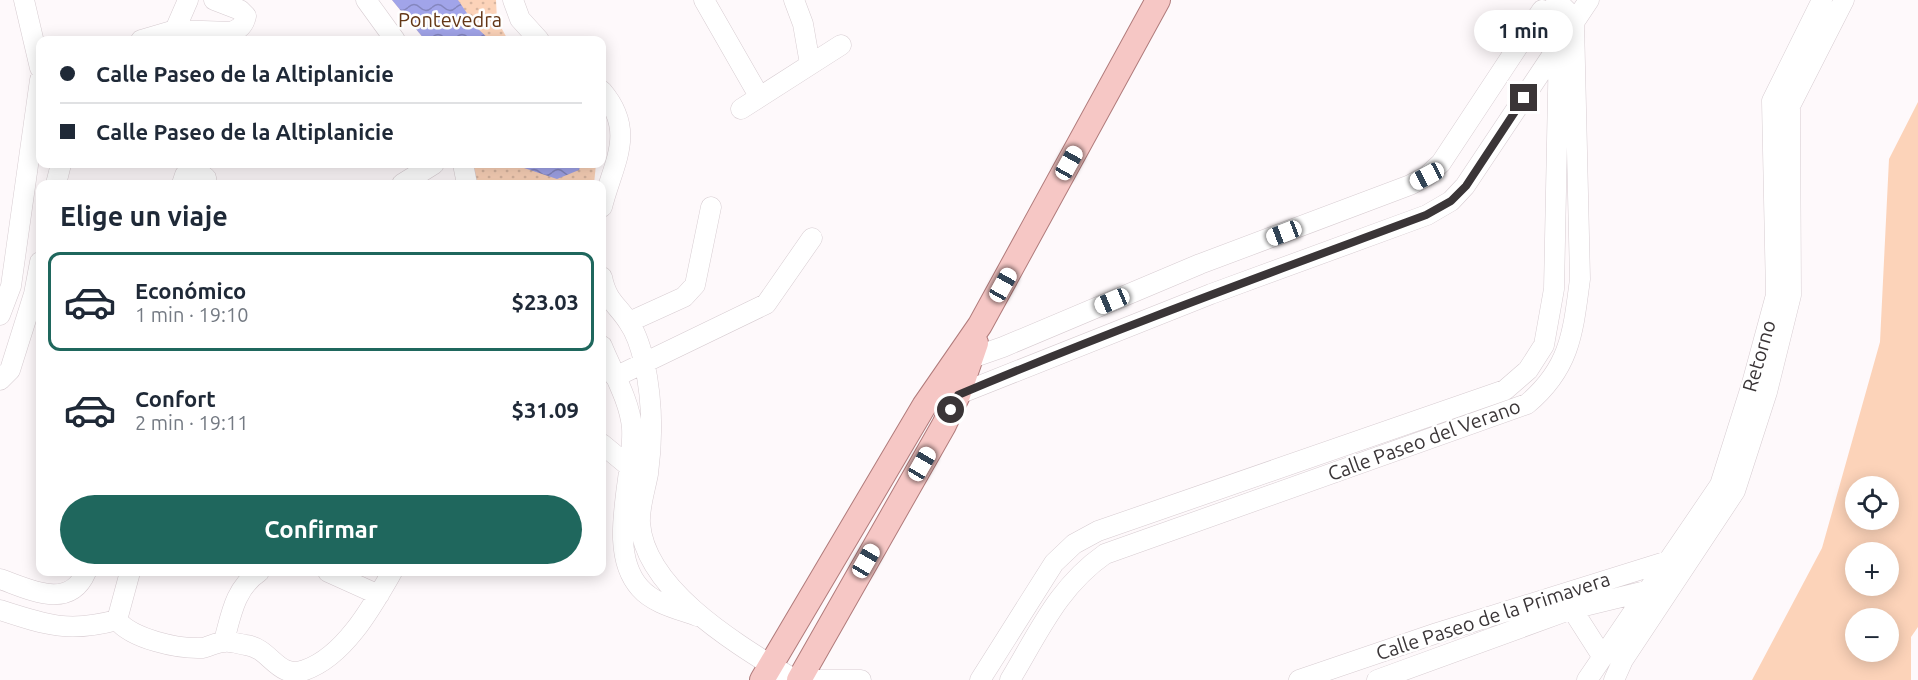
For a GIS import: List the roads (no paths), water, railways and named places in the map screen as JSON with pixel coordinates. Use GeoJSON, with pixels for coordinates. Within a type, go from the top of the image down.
{"type":"FeatureCollection","features":[{"type":"Feature","properties":{"kind":"main road"},"geometry":{"type":"LineString","coordinates":[[767,673],[924,406],[962,361],[1158,0]]}},
{"type":"Feature","properties":{"kind":"main road"},"geometry":{"type":"LineString","coordinates":[[797,680],[958,395],[962,361]]}},
{"type":"Feature","properties":{"kind":"street"},"geometry":{"type":"LineString","coordinates":[[24,0],[36,51]]}},
{"type":"Feature","properties":{"kind":"street"},"geometry":{"type":"LineString","coordinates":[[175,30],[188,0]]}},
{"type":"Feature","properties":{"kind":"street"},"geometry":{"type":"LineString","coordinates":[[155,36],[175,30],[231,32],[239,30],[246,16],[240,10],[214,0]]}},
{"type":"Feature","properties":{"kind":"street"},"geometry":{"type":"LineString","coordinates":[[366,0],[390,36]]}},
{"type":"Feature","properties":{"kind":"street"},"geometry":{"type":"LineString","coordinates":[[513,0],[520,19],[535,36]]}},
{"type":"Feature","properties":{"kind":"street"},"geometry":{"type":"LineString","coordinates":[[704,0],[759,96]]}},
{"type":"Feature","properties":{"kind":"street"},"geometry":{"type":"LineString","coordinates":[[794,0],[803,24],[810,64]]}},
{"type":"Feature","properties":{"kind":"street"},"geometry":{"type":"LineString","coordinates":[[962,361],[1200,264],[1410,185],[1427,176],[1441,163],[1548,0]]}},
{"type":"Feature","properties":{"kind":"street"},"geometry":{"type":"LineString","coordinates":[[1556,0],[1566,9],[1574,23]]}},
{"type":"Feature","properties":{"kind":"street"},"geometry":{"type":"LineString","coordinates":[[924,406],[958,395],[1211,294],[1426,215],[1451,201],[1466,186],[1589,0]]}},
{"type":"Feature","properties":{"kind":"street","name":"Retorno"},"geometry":{"type":"LineString","coordinates":[[1587,680],[1646,590],[1720,485],[1751,387],[1776,295],[1772,101],[1822,0]]}},
{"type":"Feature","properties":{"kind":"street"},"geometry":{"type":"LineString","coordinates":[[1614,680],[1623,660],[1735,491],[1767,392],[1791,295],[1790,106],[1844,0]]}},
{"type":"Feature","properties":{"kind":"street"},"geometry":{"type":"LineString","coordinates":[[1536,19],[1553,33],[1559,44]]}},
{"type":"Feature","properties":{"kind":"street","name":"Calle Paseo del Verano"},"geometry":{"type":"LineString","coordinates":[[1010,680],[1063,592],[1082,570],[1106,554],[1527,404],[1546,388],[1563,364],[1576,312],[1578,290],[1574,23]]}},
{"type":"Feature","properties":{"kind":"street","name":"Calle Paseo del Verano"},"geometry":{"type":"LineString","coordinates":[[980,680],[1054,564],[1074,544],[1098,531],[1505,390],[1528,370],[1544,345],[1554,289],[1559,44]]}},
{"type":"Feature","properties":{"kind":"street"},"geometry":{"type":"LineString","coordinates":[[741,109],[841,45]]}},
{"type":"Feature","properties":{"kind":"street"},"geometry":{"type":"LineString","coordinates":[[606,97],[621,125],[616,167],[606,196]]}},
{"type":"Feature","properties":{"kind":"street"},"geometry":{"type":"LineString","coordinates":[[0,315],[11,286],[32,196],[36,138]]}},
{"type":"Feature","properties":{"kind":"street"},"geometry":{"type":"LineString","coordinates":[[408,180],[428,168]]}},
{"type":"Feature","properties":{"kind":"street"},"geometry":{"type":"LineString","coordinates":[[183,180],[185,175],[197,171],[206,180]]}},
{"type":"Feature","properties":{"kind":"street"},"geometry":{"type":"LineString","coordinates":[[629,322],[684,297],[691,291],[695,285],[711,207]]}},
{"type":"Feature","properties":{"kind":"street"},"geometry":{"type":"LineString","coordinates":[[615,377],[766,304],[812,238]]}},
{"type":"Feature","properties":{"kind":"street"},"geometry":{"type":"LineString","coordinates":[[1200,264],[1211,294]]}},
{"type":"Feature","properties":{"kind":"street"},"geometry":{"type":"LineString","coordinates":[[0,380],[10,370],[36,283]]}},
{"type":"Feature","properties":{"kind":"street"},"geometry":{"type":"LineString","coordinates":[[1554,289],[1578,290]]}},
{"type":"Feature","properties":{"kind":"street"},"geometry":{"type":"LineString","coordinates":[[608,308],[629,322],[644,362],[650,411],[639,472]]}},
{"type":"Feature","properties":{"kind":"street"},"geometry":{"type":"LineString","coordinates":[[606,356],[632,425],[639,472],[640,522],[645,549],[656,568],[702,618],[767,673],[797,680]]}},
{"type":"Feature","properties":{"kind":"street"},"geometry":{"type":"LineString","coordinates":[[606,447],[639,472]]}},
{"type":"Feature","properties":{"kind":"street"},"geometry":{"type":"LineString","coordinates":[[1332,450],[1340,470]]}},
{"type":"Feature","properties":{"kind":"street"},"geometry":{"type":"LineString","coordinates":[[1196,498],[1204,519]]}},
{"type":"Feature","properties":{"kind":"street","name":"Calle Paseo de la Primavera"},"geometry":{"type":"LineString","coordinates":[[1299,680],[1437,633],[1666,561],[1689,560]]}},
{"type":"Feature","properties":{"kind":"street"},"geometry":{"type":"LineString","coordinates":[[0,579],[48,595],[67,593],[78,585],[84,576]]}},
{"type":"Feature","properties":{"kind":"street"},"geometry":{"type":"LineString","coordinates":[[117,620],[129,576]]}},
{"type":"Feature","properties":{"kind":"street"},"geometry":{"type":"LineString","coordinates":[[224,641],[233,606],[243,586],[254,576]]}},
{"type":"Feature","properties":{"kind":"street"},"geometry":{"type":"LineString","coordinates":[[337,576],[379,595]]}},
{"type":"Feature","properties":{"kind":"street"},"geometry":{"type":"LineString","coordinates":[[117,620],[125,630],[145,639],[201,648],[224,641],[251,645],[264,651],[275,673],[291,672],[302,675],[336,649],[379,595],[390,576]]}},
{"type":"Feature","properties":{"kind":"street","name":"Calle Paseo de la Primavera"},"geometry":{"type":"LineString","coordinates":[[1377,680],[1572,609],[1646,590],[1672,587]]}},
{"type":"Feature","properties":{"kind":"street"},"geometry":{"type":"LineString","coordinates":[[1572,609],[1602,656]]}},
{"type":"Feature","properties":{"kind":"street"},"geometry":{"type":"LineString","coordinates":[[0,610],[44,624],[87,628],[117,620]]}},
{"type":"Feature","properties":{"kind":"street"},"geometry":{"type":"LineString","coordinates":[[1437,633],[1446,654]]}},
{"type":"Feature","properties":{"kind":"street"},"geometry":{"type":"LineString","coordinates":[[815,680],[861,680]]}},
{"type":"Feature","properties":{"kind":"water","name":"Pontevedra"},"geometry":{"type":"Polygon","coordinates":[[[392,0],[458,0],[477,28],[486,36],[422,36],[392,0]]]}},
{"type":"Feature","properties":{"kind":"water"},"geometry":{"type":"Polygon","coordinates":[[[524,168],[580,168],[557,179],[524,168]]]}}]}
